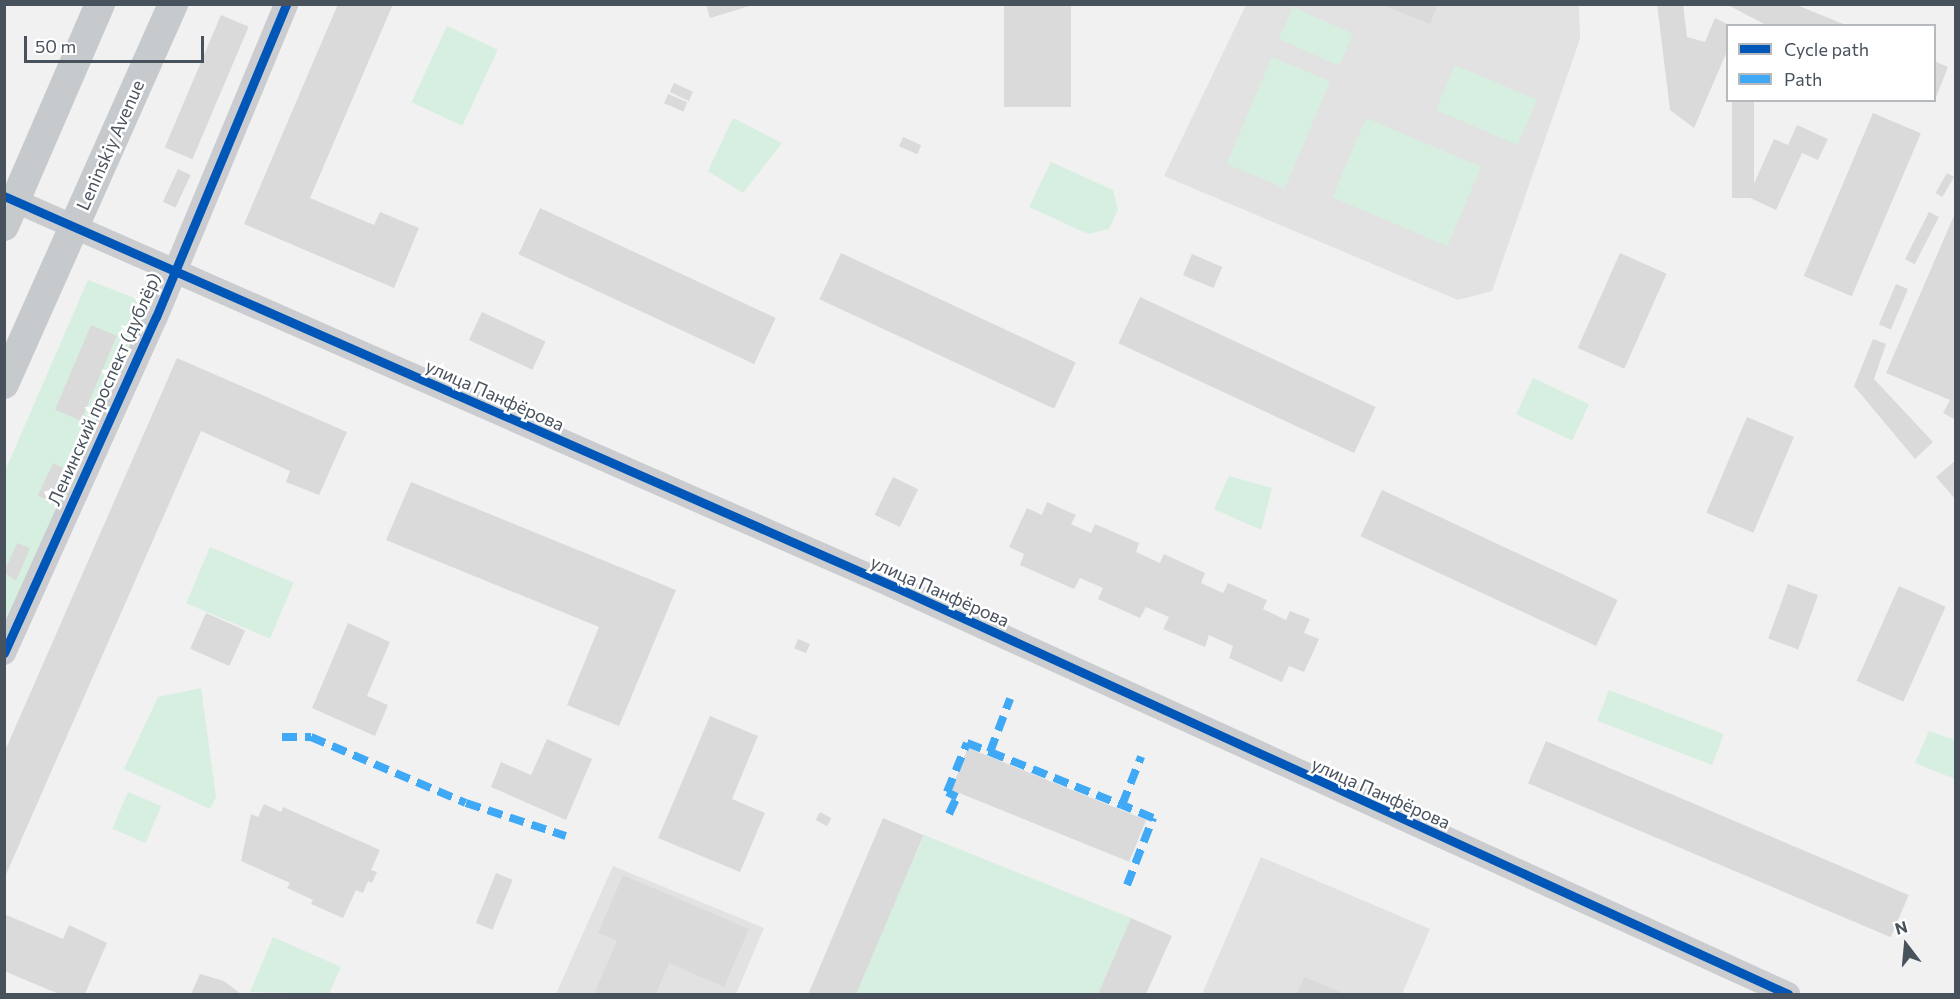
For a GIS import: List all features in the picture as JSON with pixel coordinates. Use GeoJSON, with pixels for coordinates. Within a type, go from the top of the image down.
{"type":"FeatureCollection","features":[{"type":"Feature","properties":{"kind":"main road"},"geometry":{"type":"LineString","coordinates":[[8,208],[100,4]]}},
{"type":"Feature","properties":{"kind":"main road","name":"Leninskiy Avenue"},"geometry":{"type":"LineString","coordinates":[[4,384],[173,4]]}},
{"type":"Feature","properties":{"kind":"street","name":"Ленинский проспект (дублёр)"},"geometry":{"type":"LineString","coordinates":[[4,653],[175,272],[286,4]]}},
{"type":"Feature","properties":{"kind":"street","name":"улица Панфёрова"},"geometry":{"type":"LineString","coordinates":[[8,208],[74,227],[893,586],[1788,994]]}},
{"type":"Feature","properties":{"kind":"shaded area"},"geometry":{"type":"Polygon","coordinates":[[[1246,5],[1579,5],[1580,39],[1492,291],[1458,300],[1164,176],[1246,5]]]}},
{"type":"Feature","properties":{"kind":"shaded area"},"geometry":{"type":"Polygon","coordinates":[[[1261,857],[1430,929],[1402,994],[1202,994],[1261,857]]]}},
{"type":"Feature","properties":{"kind":"shaded area"},"geometry":{"type":"Polygon","coordinates":[[[613,866],[764,928],[736,994],[556,994],[613,866]]]}},
{"type":"Feature","properties":{"kind":"green space"},"geometry":{"type":"Polygon","coordinates":[[[1293,7],[1353,34],[1339,66],[1279,39],[1293,7]]]}},
{"type":"Feature","properties":{"kind":"green space"},"geometry":{"type":"Polygon","coordinates":[[[447,26],[498,50],[462,126],[412,102],[447,26]]]}},
{"type":"Feature","properties":{"kind":"green space"},"geometry":{"type":"Polygon","coordinates":[[[1272,57],[1330,82],[1285,188],[1227,164],[1272,57]]]}},
{"type":"Feature","properties":{"kind":"green space"},"geometry":{"type":"Polygon","coordinates":[[[1455,65],[1537,100],[1518,145],[1436,110],[1455,65]]]}},
{"type":"Feature","properties":{"kind":"green space"},"geometry":{"type":"Polygon","coordinates":[[[733,118],[782,143],[743,193],[708,171],[733,118]]]}},
{"type":"Feature","properties":{"kind":"green space"},"geometry":{"type":"Polygon","coordinates":[[[1366,118],[1481,167],[1447,246],[1332,197],[1366,118]]]}},
{"type":"Feature","properties":{"kind":"green space"},"geometry":{"type":"Polygon","coordinates":[[[1051,162],[1113,190],[1118,209],[1109,229],[1088,234],[1029,207],[1051,162]]]}},
{"type":"Feature","properties":{"kind":"green space"},"geometry":{"type":"Polygon","coordinates":[[[88,280],[150,304],[5,629],[5,471],[88,280]]]}},
{"type":"Feature","properties":{"kind":"green space"},"geometry":{"type":"Polygon","coordinates":[[[1533,378],[1589,404],[1572,440],[1516,414],[1533,378]]]}},
{"type":"Feature","properties":{"kind":"green space"},"geometry":{"type":"Polygon","coordinates":[[[1229,476],[1272,488],[1261,530],[1214,509],[1229,476]]]}},
{"type":"Feature","properties":{"kind":"green space"},"geometry":{"type":"Polygon","coordinates":[[[210,547],[294,583],[270,639],[186,603],[210,547]]]}},
{"type":"Feature","properties":{"kind":"green space"},"geometry":{"type":"Polygon","coordinates":[[[201,688],[216,797],[210,809],[124,769],[158,697],[201,688]]]}},
{"type":"Feature","properties":{"kind":"green space"},"geometry":{"type":"Polygon","coordinates":[[[1609,690],[1724,734],[1712,765],[1597,721],[1609,690]]]}},
{"type":"Feature","properties":{"kind":"green space"},"geometry":{"type":"Polygon","coordinates":[[[1929,731],[1955,740],[1955,779],[1915,763],[1929,731]]]}},
{"type":"Feature","properties":{"kind":"green space"},"geometry":{"type":"Polygon","coordinates":[[[128,792],[161,806],[146,843],[112,829],[128,792]]]}},
{"type":"Feature","properties":{"kind":"green space"},"geometry":{"type":"Polygon","coordinates":[[[924,835],[1131,918],[1098,994],[855,994],[924,835]]]}},
{"type":"Feature","properties":{"kind":"green space"},"geometry":{"type":"Polygon","coordinates":[[[273,937],[341,967],[329,994],[250,992],[273,937]]]}},
{"type":"Feature","properties":{"kind":"building"},"geometry":{"type":"Polygon","coordinates":[[[338,4],[393,4],[310,198],[374,225],[380,212],[419,228],[394,288],[244,224],[338,4]]]}},
{"type":"Feature","properties":{"kind":"building"},"geometry":{"type":"Polygon","coordinates":[[[706,4],[753,4],[753,5],[710,18],[706,4]]]}},
{"type":"Feature","properties":{"kind":"building"},"geometry":{"type":"Polygon","coordinates":[[[1004,4],[1071,4],[1071,107],[1004,107],[1004,4]]]}},
{"type":"Feature","properties":{"kind":"building"},"geometry":{"type":"Polygon","coordinates":[[[1380,4],[1438,4],[1430,24],[1380,4]]]}},
{"type":"Feature","properties":{"kind":"building"},"geometry":{"type":"Polygon","coordinates":[[[1657,4],[1683,4],[1687,37],[1705,42],[1715,18],[1727,24],[1726,54],[1694,128],[1670,110],[1657,4]]]}},
{"type":"Feature","properties":{"kind":"building"},"geometry":{"type":"Polygon","coordinates":[[[1726,4],[1794,4],[1844,24],[1764,24],[1726,4]]]}},
{"type":"Feature","properties":{"kind":"building"},"geometry":{"type":"Polygon","coordinates":[[[221,15],[249,27],[192,159],[165,148],[221,15]]]}},
{"type":"Feature","properties":{"kind":"building"},"geometry":{"type":"Polygon","coordinates":[[[1936,62],[1948,67],[1936,97],[1936,62]]]}},
{"type":"Feature","properties":{"kind":"building"},"geometry":{"type":"Polygon","coordinates":[[[674,83],[693,92],[689,101],[670,92],[674,83]]]}},
{"type":"Feature","properties":{"kind":"building"},"geometry":{"type":"Polygon","coordinates":[[[668,94],[687,102],[683,111],[664,103],[668,94]]]}},
{"type":"Feature","properties":{"kind":"building"},"geometry":{"type":"Polygon","coordinates":[[[1732,102],[1754,102],[1754,198],[1732,198],[1732,102]]]}},
{"type":"Feature","properties":{"kind":"building"},"geometry":{"type":"Polygon","coordinates":[[[1873,113],[1921,133],[1852,296],[1804,276],[1873,113]]]}},
{"type":"Feature","properties":{"kind":"building"},"geometry":{"type":"Polygon","coordinates":[[[1797,125],[1828,139],[1818,160],[1802,153],[1776,210],[1748,197],[1774,139],[1788,145],[1797,125]]]}},
{"type":"Feature","properties":{"kind":"building"},"geometry":{"type":"Polygon","coordinates":[[[903,137],[921,145],[917,154],[899,146],[903,137]]]}},
{"type":"Feature","properties":{"kind":"building"},"geometry":{"type":"Polygon","coordinates":[[[178,169],[191,175],[175,208],[163,202],[178,169]]]}},
{"type":"Feature","properties":{"kind":"building"},"geometry":{"type":"Polygon","coordinates":[[[1947,173],[1954,177],[1942,197],[1936,193],[1947,173]]]}},
{"type":"Feature","properties":{"kind":"building"},"geometry":{"type":"Polygon","coordinates":[[[540,208],[776,318],[754,364],[518,254],[540,208]]]}},
{"type":"Feature","properties":{"kind":"building"},"geometry":{"type":"Polygon","coordinates":[[[1956,211],[1956,420],[1943,413],[1950,400],[1886,373],[1956,211]]]}},
{"type":"Feature","properties":{"kind":"building"},"geometry":{"type":"Polygon","coordinates":[[[1929,212],[1939,217],[1915,264],[1905,259],[1929,212]]]}},
{"type":"Feature","properties":{"kind":"building"},"geometry":{"type":"Polygon","coordinates":[[[841,253],[1076,362],[1054,409],[819,299],[841,253]]]}},
{"type":"Feature","properties":{"kind":"building"},"geometry":{"type":"Polygon","coordinates":[[[1620,253],[1667,274],[1624,369],[1578,348],[1620,253]]]}},
{"type":"Feature","properties":{"kind":"building"},"geometry":{"type":"Polygon","coordinates":[[[1192,254],[1222,267],[1213,288],[1183,275],[1192,254]]]}},
{"type":"Feature","properties":{"kind":"building"},"geometry":{"type":"Polygon","coordinates":[[[1896,284],[1908,289],[1891,330],[1879,325],[1896,284]]]}},
{"type":"Feature","properties":{"kind":"building"},"geometry":{"type":"Polygon","coordinates":[[[1140,297],[1376,407],[1354,453],[1118,343],[1140,297]]]}},
{"type":"Feature","properties":{"kind":"building"},"geometry":{"type":"Polygon","coordinates":[[[482,312],[545,342],[532,370],[469,340],[482,312]]]}},
{"type":"Feature","properties":{"kind":"building"},"geometry":{"type":"Polygon","coordinates":[[[91,325],[117,336],[81,421],[55,410],[91,325]]]}},
{"type":"Feature","properties":{"kind":"building"},"geometry":{"type":"Polygon","coordinates":[[[1873,339],[1886,344],[1874,379],[1933,442],[1915,459],[1854,386],[1873,339]]]}},
{"type":"Feature","properties":{"kind":"building"},"geometry":{"type":"Polygon","coordinates":[[[177,358],[347,432],[319,495],[286,482],[290,471],[201,431],[4,879],[4,753],[177,358]]]}},
{"type":"Feature","properties":{"kind":"building"},"geometry":{"type":"Polygon","coordinates":[[[1747,417],[1794,437],[1753,533],[1706,513],[1747,417]]]}},
{"type":"Feature","properties":{"kind":"building"},"geometry":{"type":"Polygon","coordinates":[[[1956,460],[1956,500],[1936,477],[1956,460]]]}},
{"type":"Feature","properties":{"kind":"building"},"geometry":{"type":"Polygon","coordinates":[[[53,463],[66,469],[50,502],[38,496],[53,463]]]}},
{"type":"Feature","properties":{"kind":"building"},"geometry":{"type":"Polygon","coordinates":[[[893,477],[918,489],[900,527],[875,515],[893,477]]]}},
{"type":"Feature","properties":{"kind":"building"},"geometry":{"type":"Polygon","coordinates":[[[411,482],[676,590],[619,726],[567,705],[599,627],[386,540],[411,482]]]}},
{"type":"Feature","properties":{"kind":"building"},"geometry":{"type":"Polygon","coordinates":[[[1382,490],[1618,600],[1596,646],[1360,536],[1382,490]]]}},
{"type":"Feature","properties":{"kind":"building"},"geometry":{"type":"Polygon","coordinates":[[[1047,502],[1076,515],[1071,524],[1091,533],[1095,524],[1139,543],[1136,552],[1160,563],[1164,554],[1205,573],[1201,583],[1223,593],[1228,583],[1267,600],[1263,609],[1286,620],[1290,611],[1310,619],[1304,633],[1319,639],[1304,672],[1289,666],[1282,682],[1229,658],[1233,646],[1209,635],[1205,647],[1163,629],[1169,617],[1146,607],[1140,618],[1098,599],[1103,588],[1080,578],[1074,589],[1020,565],[1024,554],[1009,547],[1027,508],[1042,515],[1047,502]]]}},
{"type":"Feature","properties":{"kind":"building"},"geometry":{"type":"Polygon","coordinates":[[[17,543],[30,548],[16,581],[4,572],[17,543]]]}},
{"type":"Feature","properties":{"kind":"building"},"geometry":{"type":"Polygon","coordinates":[[[1788,584],[1818,595],[1798,649],[1768,639],[1788,584]]]}},
{"type":"Feature","properties":{"kind":"building"},"geometry":{"type":"Polygon","coordinates":[[[1899,586],[1946,607],[1903,702],[1857,681],[1899,586]]]}},
{"type":"Feature","properties":{"kind":"building"},"geometry":{"type":"Polygon","coordinates":[[[206,613],[245,630],[229,666],[190,649],[206,613]]]}},
{"type":"Feature","properties":{"kind":"building"},"geometry":{"type":"Polygon","coordinates":[[[348,623],[390,642],[367,696],[388,705],[375,736],[312,708],[348,623]]]}},
{"type":"Feature","properties":{"kind":"building"},"geometry":{"type":"Polygon","coordinates":[[[798,639],[810,644],[806,653],[794,648],[798,639]]]}},
{"type":"Feature","properties":{"kind":"building"},"geometry":{"type":"Polygon","coordinates":[[[710,716],[758,736],[732,799],[765,813],[740,872],[658,838],[710,716]]]}},
{"type":"Feature","properties":{"kind":"building"},"geometry":{"type":"Polygon","coordinates":[[[547,739],[592,759],[566,820],[491,787],[501,762],[531,775],[547,739]]]}},
{"type":"Feature","properties":{"kind":"building"},"geometry":{"type":"Polygon","coordinates":[[[1546,741],[1909,895],[1891,937],[1528,783],[1546,741]]]}},
{"type":"Feature","properties":{"kind":"building"},"geometry":{"type":"Polygon","coordinates":[[[968,748],[1146,820],[1129,862],[951,790],[968,748]]]}},
{"type":"Feature","properties":{"kind":"building"},"geometry":{"type":"Polygon","coordinates":[[[264,804],[281,812],[283,807],[380,850],[371,870],[377,872],[372,883],[368,881],[363,893],[356,890],[343,918],[311,904],[313,900],[287,888],[290,883],[241,861],[251,814],[258,817],[264,804]]]}},
{"type":"Feature","properties":{"kind":"building"},"geometry":{"type":"Polygon","coordinates":[[[820,812],[831,818],[827,826],[816,820],[820,812]]]}},
{"type":"Feature","properties":{"kind":"building"},"geometry":{"type":"Polygon","coordinates":[[[883,818],[924,835],[856,994],[808,994],[883,818]]]}},
{"type":"Feature","properties":{"kind":"building"},"geometry":{"type":"Polygon","coordinates":[[[496,873],[513,880],[492,930],[476,923],[496,873]]]}},
{"type":"Feature","properties":{"kind":"building"},"geometry":{"type":"Polygon","coordinates":[[[623,875],[749,929],[724,987],[669,963],[656,994],[594,994],[617,941],[598,933],[623,875]]]}},
{"type":"Feature","properties":{"kind":"building"},"geometry":{"type":"Polygon","coordinates":[[[4,914],[63,939],[69,925],[107,943],[85,994],[59,994],[4,971],[4,914]]]}},
{"type":"Feature","properties":{"kind":"building"},"geometry":{"type":"Polygon","coordinates":[[[1131,918],[1172,936],[1146,994],[1098,994],[1131,918]]]}},
{"type":"Feature","properties":{"kind":"building"},"geometry":{"type":"Polygon","coordinates":[[[200,974],[224,981],[241,994],[191,994],[200,974]]]}},
{"type":"Feature","properties":{"kind":"building"},"geometry":{"type":"Polygon","coordinates":[[[1304,977],[1345,994],[1297,994],[1304,977]]]}},
{"type":"Feature","properties":{"kind":"marked path"},"geometry":{"type":"LineString","coordinates":[[949,814],[957,797],[947,792],[967,743],[990,752],[1010,699]]}},
{"type":"Feature","properties":{"kind":"marked path"},"geometry":{"type":"LineString","coordinates":[[282,737],[311,737],[466,803],[566,836]]}},
{"type":"Feature","properties":{"kind":"marked path"},"geometry":{"type":"LineString","coordinates":[[990,752],[1122,805]]}},
{"type":"Feature","properties":{"kind":"marked path"},"geometry":{"type":"LineString","coordinates":[[1127,885],[1153,818],[1122,805],[1141,757]]}},
{"type":"Feature","properties":{"kind":"cycle path"},"geometry":{"type":"LineString","coordinates":[[4,653],[156,317],[286,4]]}},
{"type":"Feature","properties":{"kind":"cycle path"},"geometry":{"type":"LineString","coordinates":[[4,196],[893,586],[1788,994]]}}]}
